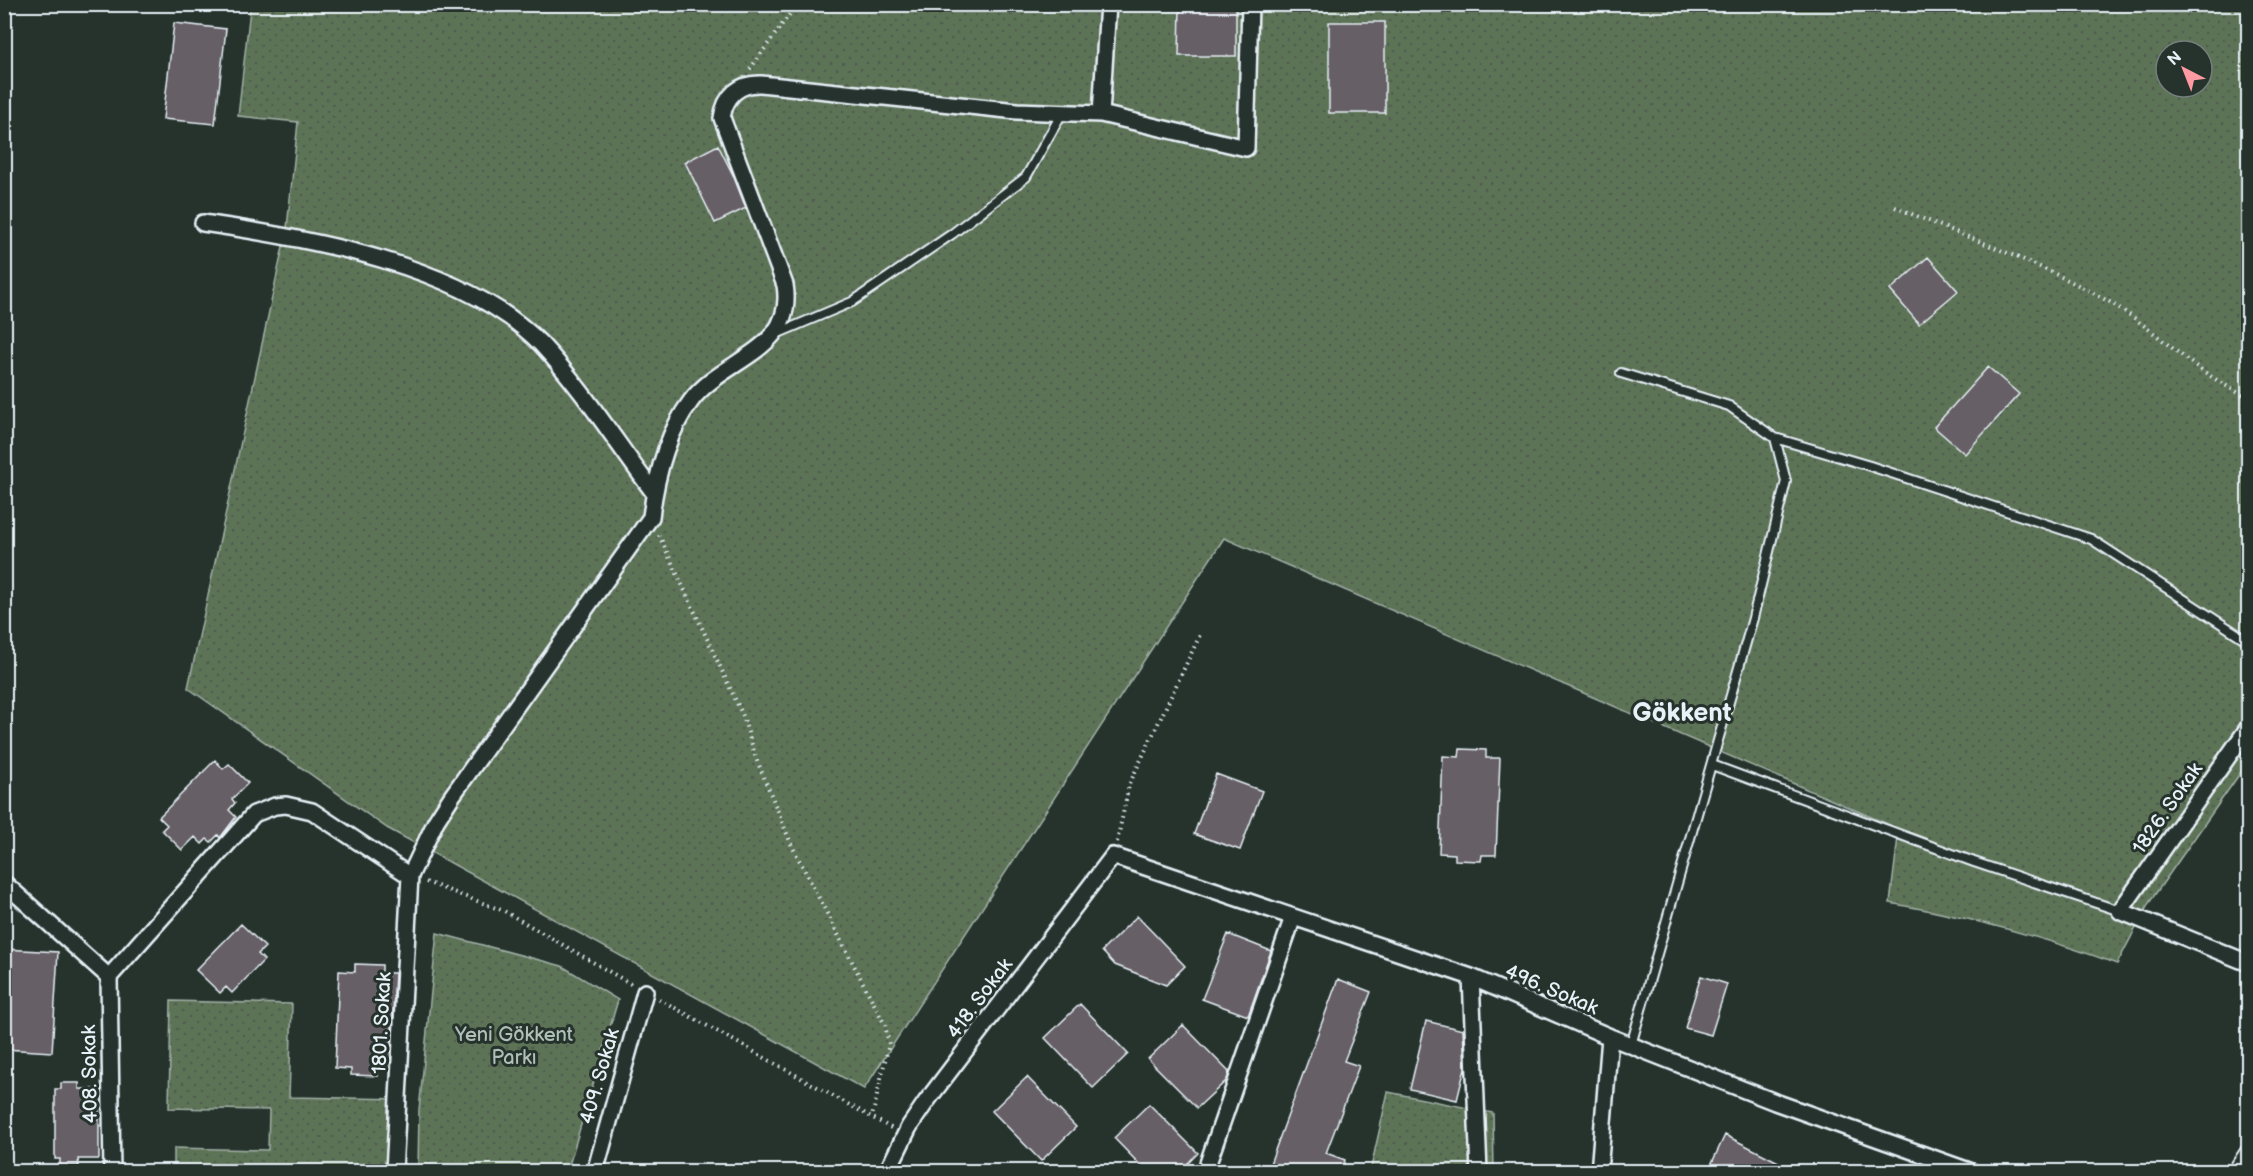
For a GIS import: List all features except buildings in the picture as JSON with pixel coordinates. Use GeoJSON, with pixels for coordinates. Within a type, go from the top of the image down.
{"type":"FeatureCollection","features":[{"type":"Feature","properties":{"kind":"street"},"geometry":{"type":"LineString","coordinates":[[1101,114],[1108,4]]}},
{"type":"Feature","properties":{"kind":"street"},"geometry":{"type":"LineString","coordinates":[[4,883],[109,977],[254,814],[264,809],[286,805],[312,811],[410,876],[426,839],[452,796],[651,517],[662,461],[674,430],[693,398],[704,387],[775,335],[780,326],[786,306],[785,285],[722,118],[723,109],[732,94],[745,86],[761,84],[1017,111],[1101,114],[1246,148],[1250,4]]}},
{"type":"Feature","properties":{"kind":"street"},"geometry":{"type":"LineString","coordinates":[[203,223],[281,236],[358,254],[422,274],[488,304],[522,327],[541,345],[578,390],[654,493]]}},
{"type":"Feature","properties":{"kind":"street","name":"1826. Sokak"},"geometry":{"type":"LineString","coordinates":[[2120,912],[2248,728]]}},
{"type":"Feature","properties":{"kind":"street","name":"496. Sokak"},"geometry":{"type":"LineString","coordinates":[[1113,856],[1472,977],[1610,1037],[1775,1102],[1972,1172]]}},
{"type":"Feature","properties":{"kind":"street","name":"418. Sokak"},"geometry":{"type":"LineString","coordinates":[[887,1172],[909,1127],[926,1102],[1113,856]]}},
{"type":"Feature","properties":{"kind":"street","name":"1801. Sokak"},"geometry":{"type":"LineString","coordinates":[[394,1172],[410,876]]}},
{"type":"Feature","properties":{"kind":"street"},"geometry":{"type":"LineString","coordinates":[[2120,912],[2248,963]]}},
{"type":"Feature","properties":{"kind":"street"},"geometry":{"type":"LineString","coordinates":[[1205,1172],[1293,917]]}},
{"type":"Feature","properties":{"kind":"street","name":"408. Sokak"},"geometry":{"type":"LineString","coordinates":[[109,977],[112,1172]]}},
{"type":"Feature","properties":{"kind":"street"},"geometry":{"type":"LineString","coordinates":[[1472,977],[1479,1172]]}},
{"type":"Feature","properties":{"kind":"street","name":"409. Sokak"},"geometry":{"type":"LineString","coordinates":[[595,1172],[645,992]]}},
{"type":"Feature","properties":{"kind":"street"},"geometry":{"type":"LineString","coordinates":[[1599,1172],[1610,1037]]}},
{"type":"Feature","properties":{"kind":"lane"},"geometry":{"type":"LineString","coordinates":[[775,335],[852,302],[952,234],[1026,177],[1062,113]]}},
{"type":"Feature","properties":{"kind":"lane"},"geometry":{"type":"LineString","coordinates":[[1621,373],[1729,406],[1775,438],[1870,466],[2091,539],[2248,640]]}},
{"type":"Feature","properties":{"kind":"lane"},"geometry":{"type":"LineString","coordinates":[[1631,1045],[1753,618],[1786,481],[1775,438]]}},
{"type":"Feature","properties":{"kind":"lane"},"geometry":{"type":"LineString","coordinates":[[1712,765],[1974,862],[2120,912]]}},
{"type":"Feature","properties":{"kind":"lane"},"geometry":{"type":"LineString","coordinates":[[2231,1172],[2248,1146]]}},
{"type":"Feature","properties":{"kind":"path"},"geometry":{"type":"LineString","coordinates":[[732,94],[797,4]]}},
{"type":"Feature","properties":{"kind":"path"},"geometry":{"type":"LineString","coordinates":[[1895,207],[2036,265],[2086,289],[2143,324],[2186,359],[2248,398]]}},
{"type":"Feature","properties":{"kind":"path"},"geometry":{"type":"LineString","coordinates":[[651,517],[743,716],[756,758],[792,846],[885,1025],[889,1044],[872,1117]]}},
{"type":"Feature","properties":{"kind":"path"},"geometry":{"type":"LineString","coordinates":[[1113,856],[1123,821],[1129,785],[1200,635]]}},
{"type":"Feature","properties":{"kind":"green space"},"geometry":{"type":"Polygon","coordinates":[[[220,5],[2248,5],[2248,762],[2149,903],[2117,964],[2005,928],[1890,903],[1899,829],[1224,538],[864,1089],[387,828],[188,688],[287,228],[298,122],[238,116],[250,9],[220,5]]]}},
{"type":"Feature","properties":{"kind":"green space","name":"Yeni Gökkent Parkı"},"geometry":{"type":"Polygon","coordinates":[[[437,933],[562,966],[618,1000],[569,1171],[418,1171],[419,1110],[437,933]]]}},
{"type":"Feature","properties":{"kind":"green space"},"geometry":{"type":"Polygon","coordinates":[[[171,1001],[292,1004],[289,1097],[405,1099],[403,1171],[174,1171],[174,1148],[268,1150],[269,1110],[169,1108],[171,1001]]]}},
{"type":"Feature","properties":{"kind":"green space"},"geometry":{"type":"Polygon","coordinates":[[[1388,1092],[1493,1113],[1494,1171],[1370,1172],[1388,1092]]]}},
{"type":"Feature","properties":{"kind":"district","name":"Gökkent"},"geometry":{"type":"Point","coordinates":[1682,712]}}]}
